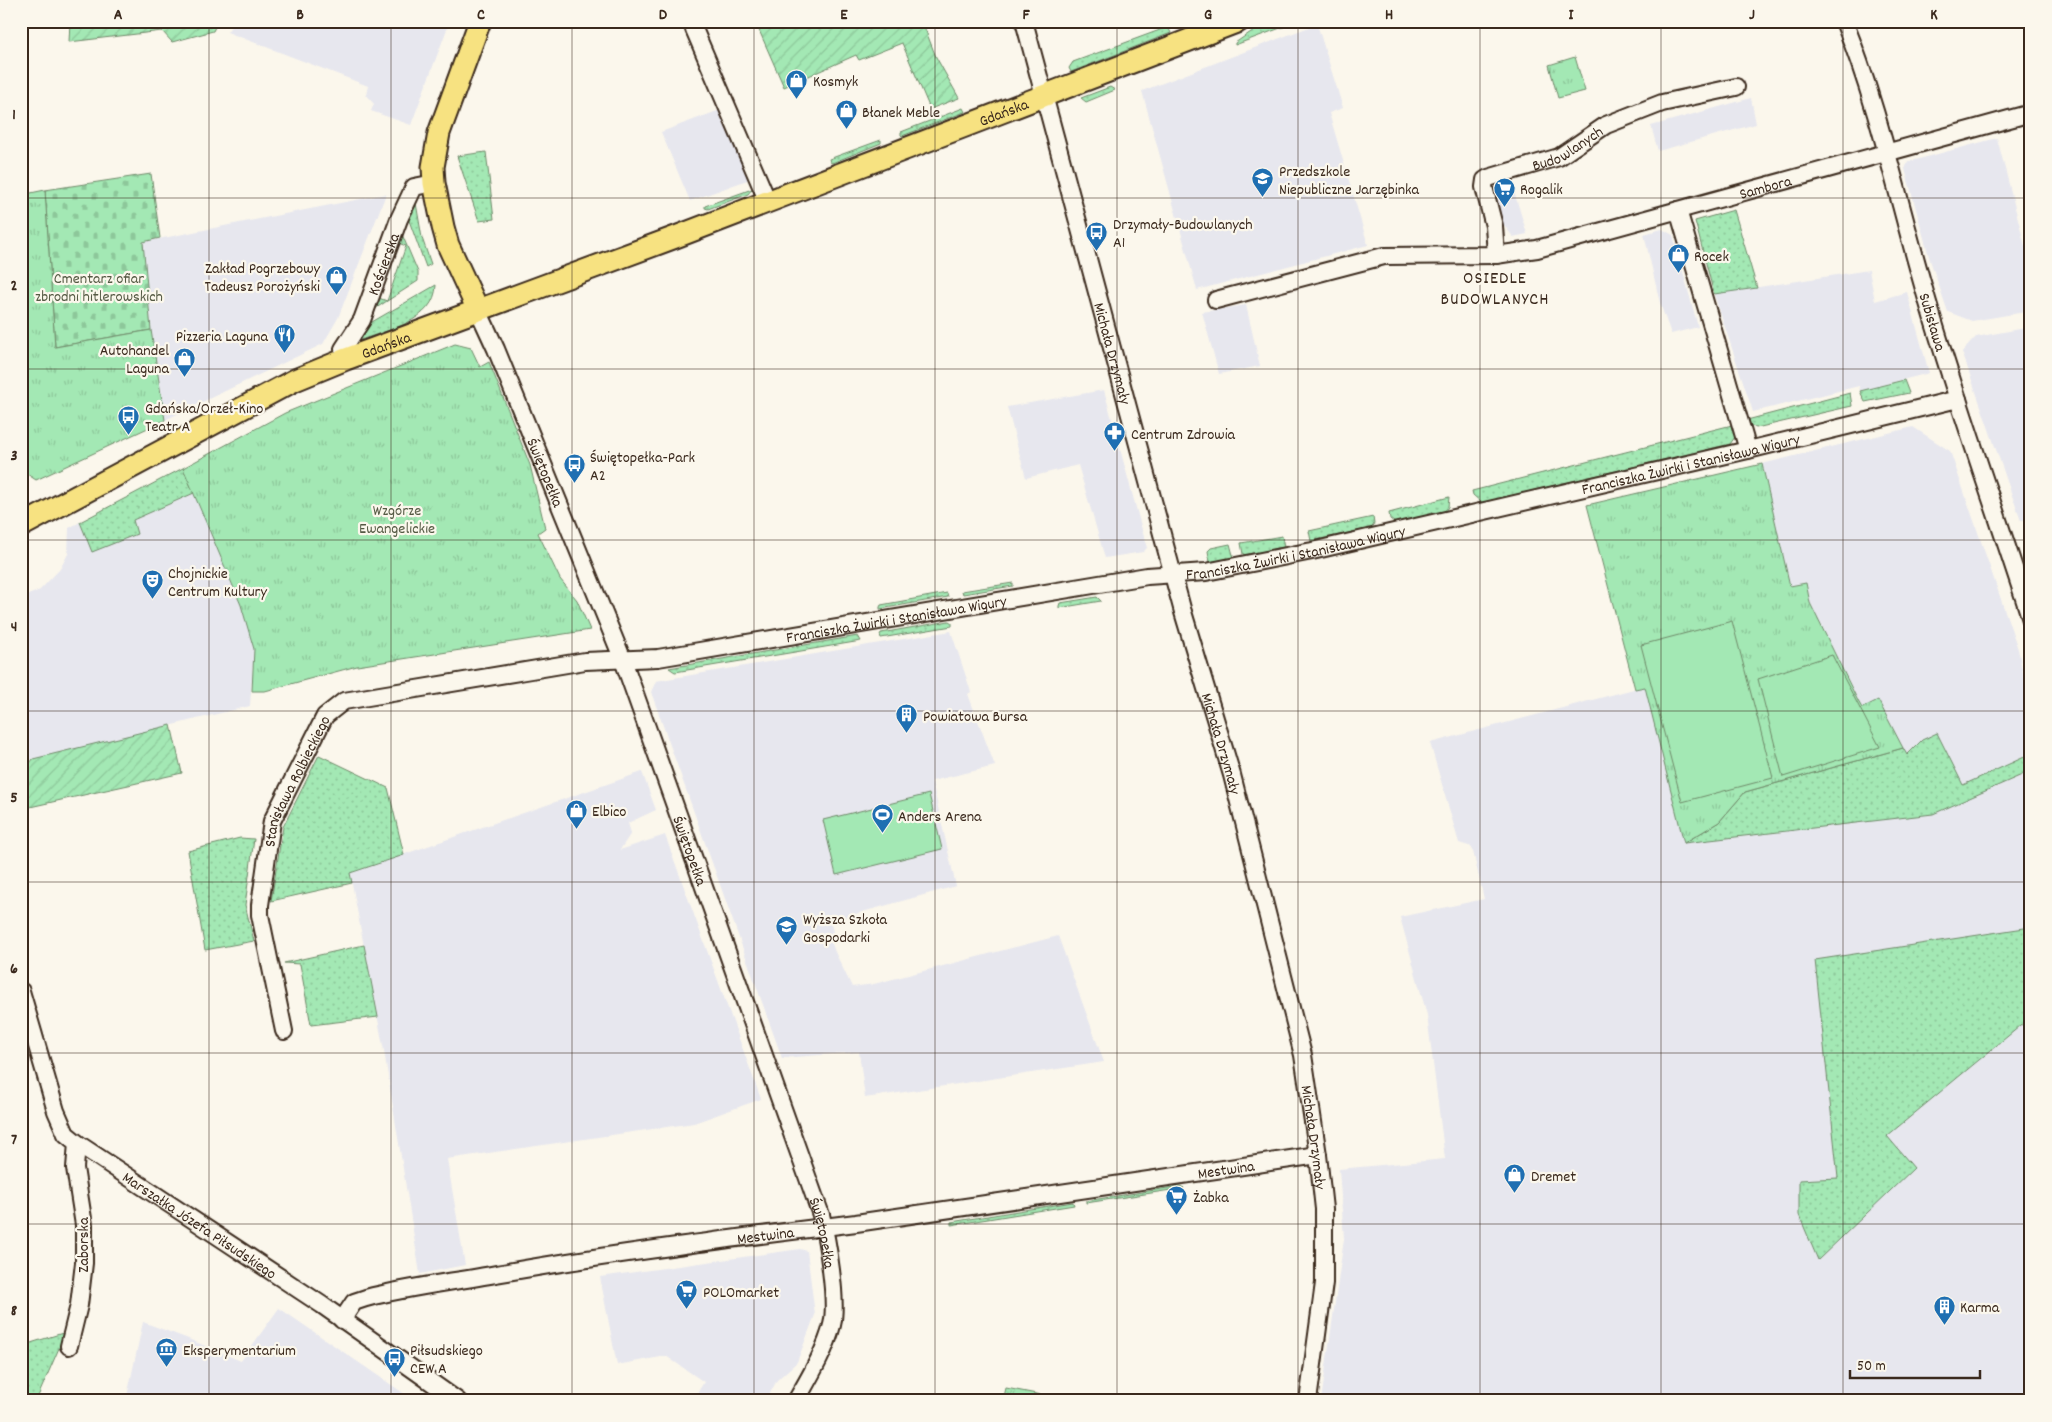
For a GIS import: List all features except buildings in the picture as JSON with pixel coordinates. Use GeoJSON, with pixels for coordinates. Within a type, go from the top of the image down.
{"type":"FeatureCollection","features":[{"type":"Feature","properties":{"kind":"main road"},"geometry":{"type":"LineString","coordinates":[[478,310],[448,245],[434,184],[434,156],[439,133],[480,21]]}},
{"type":"Feature","properties":{"kind":"main road","name":"Gdańska"},"geometry":{"type":"LineString","coordinates":[[21,526],[280,388],[346,359],[768,202],[1239,21]]}},
{"type":"Feature","properties":{"kind":"street","name":"Michała Drzymały"},"geometry":{"type":"LineString","coordinates":[[1024,21],[1173,574],[1232,775],[1303,1055],[1324,1210],[1324,1283],[1308,1401]]}},
{"type":"Feature","properties":{"kind":"street","name":"Subisława"},"geometry":{"type":"LineString","coordinates":[[1844,21],[1887,152],[1922,282],[1958,399],[2031,620]]}},
{"type":"Feature","properties":{"kind":"street"},"geometry":{"type":"LineString","coordinates":[[694,29],[768,202]]}},
{"type":"Feature","properties":{"kind":"street","name":"Budowlanych"},"geometry":{"type":"LineString","coordinates":[[1496,255],[1494,226],[1484,188],[1485,180],[1559,158],[1606,125],[1662,103],[1736,87]]}},
{"type":"Feature","properties":{"kind":"street","name":"Sambora"},"geometry":{"type":"LineString","coordinates":[[1496,255],[1537,249],[2031,113]]}},
{"type":"Feature","properties":{"kind":"street","name":"Kościerska"},"geometry":{"type":"LineString","coordinates":[[346,359],[343,349],[362,320],[399,219],[414,187],[434,184]]}},
{"type":"Feature","properties":{"kind":"street"},"geometry":{"type":"LineString","coordinates":[[1678,210],[1748,450]]}},
{"type":"Feature","properties":{"kind":"street"},"geometry":{"type":"LineString","coordinates":[[1216,300],[1384,256],[1496,255]]}},
{"type":"Feature","properties":{"kind":"street","name":"Świętopełka"},"geometry":{"type":"LineString","coordinates":[[478,310],[503,365],[623,660],[824,1226],[835,1308],[832,1325],[813,1370],[796,1401]]}},
{"type":"Feature","properties":{"kind":"street","name":"Franciszka Żwirki i Stanisława Wigury"},"geometry":{"type":"LineString","coordinates":[[623,660],[667,657],[1173,574],[1206,572],[1312,551],[1748,450],[1958,399]]}},
{"type":"Feature","properties":{"kind":"street","name":"Stanisława Rolbieckiego"},"geometry":{"type":"LineString","coordinates":[[284,1031],[260,915],[260,905],[272,821],[325,716],[344,701],[354,698],[585,661],[623,660]]}},
{"type":"Feature","properties":{"kind":"street","name":"Marszałka Józefa Piłsudskiego"},"geometry":{"type":"LineString","coordinates":[[21,991],[56,1112],[66,1134],[342,1320],[458,1401]]}},
{"type":"Feature","properties":{"kind":"street","name":"Zaborska"},"geometry":{"type":"LineString","coordinates":[[69,1346],[79,1305],[84,1263],[84,1225],[75,1168],[77,1143]]}},
{"type":"Feature","properties":{"kind":"street","name":"Mestwina"},"geometry":{"type":"LineString","coordinates":[[342,1320],[354,1302],[366,1298],[495,1274],[674,1246],[856,1223],[1318,1155]]}},
{"type":"Feature","properties":{"kind":"shaded area"},"geometry":{"type":"Polygon","coordinates":[[[235,21],[450,21],[411,125],[371,111],[374,104],[366,95],[368,86],[227,32],[235,21]]]}},
{"type":"Feature","properties":{"kind":"shaded area","name":"Przedszkole Niepubliczne Jarzębinka"},"geometry":{"type":"Polygon","coordinates":[[[1317,24],[1343,108],[1329,113],[1368,245],[1197,290],[1142,91],[1317,24]]]}},
{"type":"Feature","properties":{"kind":"shaded area"},"geometry":{"type":"Polygon","coordinates":[[[1751,98],[1756,124],[1658,151],[1651,126],[1751,98]]]}},
{"type":"Feature","properties":{"kind":"shaded area"},"geometry":{"type":"Polygon","coordinates":[[[720,110],[750,179],[690,201],[661,132],[720,110]]]}},
{"type":"Feature","properties":{"kind":"shaded area"},"geometry":{"type":"Polygon","coordinates":[[[1997,138],[2025,246],[2031,246],[2031,311],[1972,321],[1948,312],[1930,260],[1905,169],[1908,162],[1997,138]]]}},
{"type":"Feature","properties":{"kind":"shaded area"},"geometry":{"type":"Polygon","coordinates":[[[1512,185],[1527,234],[1513,237],[1501,221],[1496,198],[1498,189],[1512,185]]]}},
{"type":"Feature","properties":{"kind":"shaded area"},"geometry":{"type":"Polygon","coordinates":[[[386,194],[338,318],[323,344],[165,420],[151,330],[143,242],[386,194]]]}},
{"type":"Feature","properties":{"kind":"shaded area"},"geometry":{"type":"Polygon","coordinates":[[[1662,229],[1673,235],[1698,327],[1671,334],[1660,303],[1644,234],[1662,229]]]}},
{"type":"Feature","properties":{"kind":"shaded area"},"geometry":{"type":"Polygon","coordinates":[[[1869,270],[1875,301],[1907,292],[1929,373],[1860,391],[1859,386],[1753,412],[1714,294],[1869,270]]]}},
{"type":"Feature","properties":{"kind":"shaded area"},"geometry":{"type":"Polygon","coordinates":[[[1246,305],[1260,366],[1219,374],[1202,312],[1246,305]]]}},
{"type":"Feature","properties":{"kind":"shaded area"},"geometry":{"type":"Polygon","coordinates":[[[2031,327],[2031,520],[2021,521],[1962,352],[1976,337],[2031,327]]]}},
{"type":"Feature","properties":{"kind":"shaded area"},"geometry":{"type":"Polygon","coordinates":[[[1104,390],[1147,548],[1143,552],[1105,558],[1078,465],[1026,478],[1007,407],[1104,390]]]}},
{"type":"Feature","properties":{"kind":"shaded area"},"geometry":{"type":"Polygon","coordinates":[[[1913,427],[1950,451],[2018,649],[2031,711],[2031,754],[1963,785],[1937,733],[1922,740],[1906,755],[1878,701],[1862,708],[1810,603],[1806,583],[1790,586],[1762,464],[1913,427]]]}},
{"type":"Feature","properties":{"kind":"shaded area"},"geometry":{"type":"Polygon","coordinates":[[[194,493],[241,605],[254,649],[250,706],[21,762],[21,598],[40,590],[60,569],[68,554],[69,528],[80,522],[92,551],[132,520],[194,493]]]}},
{"type":"Feature","properties":{"kind":"shaded area"},"geometry":{"type":"Polygon","coordinates":[[[951,631],[971,692],[968,694],[995,766],[932,781],[956,886],[830,921],[835,938],[831,941],[852,987],[874,984],[1058,936],[1104,1062],[865,1098],[859,1052],[782,1058],[651,692],[656,681],[951,631]]]}},
{"type":"Feature","properties":{"kind":"shaded area"},"geometry":{"type":"Polygon","coordinates":[[[1645,686],[1685,843],[1933,814],[2031,771],[2031,927],[1816,960],[1838,1179],[1799,1181],[1799,1215],[1818,1259],[1887,1136],[2031,1017],[2031,1401],[1321,1401],[1344,1239],[1339,1169],[1445,1159],[1427,1015],[1400,917],[1484,899],[1472,847],[1459,843],[1430,743],[1645,686]]]}},
{"type":"Feature","properties":{"kind":"shaded area"},"geometry":{"type":"Polygon","coordinates":[[[642,772],[656,810],[628,823],[631,833],[620,850],[665,835],[761,1099],[694,1123],[447,1159],[465,1265],[420,1274],[384,1051],[350,873],[642,772]]]}},
{"type":"Feature","properties":{"kind":"shaded area"},"geometry":{"type":"Polygon","coordinates":[[[800,1249],[807,1251],[815,1315],[797,1362],[777,1380],[766,1401],[692,1401],[704,1382],[666,1356],[617,1365],[600,1277],[800,1249]]]}},
{"type":"Feature","properties":{"kind":"shaded area"},"geometry":{"type":"Polygon","coordinates":[[[279,1308],[415,1401],[126,1401],[143,1322],[241,1361],[279,1308]]]}},
{"type":"Feature","properties":{"kind":"green space"},"geometry":{"type":"Polygon","coordinates":[[[70,21],[218,21],[213,31],[172,42],[162,31],[69,42],[70,21]]]}},
{"type":"Feature","properties":{"kind":"green space"},"geometry":{"type":"Polygon","coordinates":[[[755,21],[922,21],[936,57],[959,98],[930,109],[902,43],[859,60],[856,55],[784,87],[755,21]]]}},
{"type":"Feature","properties":{"kind":"green space"},"geometry":{"type":"Polygon","coordinates":[[[1279,21],[1290,21],[1291,24],[1235,45],[1235,43],[1251,32],[1279,21]]]}},
{"type":"Feature","properties":{"kind":"green space"},"geometry":{"type":"Polygon","coordinates":[[[1168,27],[1171,33],[1071,72],[1069,68],[1073,62],[1168,27]]]}},
{"type":"Feature","properties":{"kind":"green space"},"geometry":{"type":"Polygon","coordinates":[[[1575,57],[1585,91],[1558,98],[1549,65],[1575,57]]]}},
{"type":"Feature","properties":{"kind":"green space"},"geometry":{"type":"Polygon","coordinates":[[[1110,87],[1115,90],[1086,102],[1081,98],[1110,87]]]}},
{"type":"Feature","properties":{"kind":"green space"},"geometry":{"type":"Polygon","coordinates":[[[963,108],[965,112],[901,135],[901,132],[963,108]]]}},
{"type":"Feature","properties":{"kind":"green space"},"geometry":{"type":"Polygon","coordinates":[[[881,140],[881,143],[832,163],[830,162],[829,159],[881,140]]]}},
{"type":"Feature","properties":{"kind":"green space"},"geometry":{"type":"Polygon","coordinates":[[[486,152],[494,219],[479,221],[457,156],[486,152]]]}},
{"type":"Feature","properties":{"kind":"green space","name":"Cmentarz ofiar zbrodni hitlerowskich"},"geometry":{"type":"Polygon","coordinates":[[[151,174],[160,238],[143,242],[151,330],[55,347],[45,190],[151,174]]]}},
{"type":"Feature","properties":{"kind":"green space"},"geometry":{"type":"Polygon","coordinates":[[[752,189],[748,194],[708,209],[705,208],[705,206],[752,189]]]}},
{"type":"Feature","properties":{"kind":"green space"},"geometry":{"type":"Polygon","coordinates":[[[45,190],[55,347],[151,330],[165,420],[36,480],[24,472],[25,299],[21,195],[45,190]]]}},
{"type":"Feature","properties":{"kind":"green space"},"geometry":{"type":"Polygon","coordinates":[[[412,202],[416,203],[422,238],[431,264],[426,267],[407,215],[412,202]]]}},
{"type":"Feature","properties":{"kind":"green space"},"geometry":{"type":"Polygon","coordinates":[[[1734,210],[1757,288],[1714,294],[1695,221],[1734,210]]]}},
{"type":"Feature","properties":{"kind":"green space"},"geometry":{"type":"Polygon","coordinates":[[[401,232],[418,272],[418,281],[370,312],[376,297],[387,301],[406,246],[396,242],[401,232]]]}},
{"type":"Feature","properties":{"kind":"green space"},"geometry":{"type":"Polygon","coordinates":[[[436,285],[434,298],[418,316],[395,328],[358,341],[356,339],[365,326],[436,285]]]}},
{"type":"Feature","properties":{"kind":"green space","name":"Wzgórze Ewangelickie"},"geometry":{"type":"Polygon","coordinates":[[[455,344],[471,348],[480,367],[489,362],[530,465],[545,528],[538,533],[560,579],[577,600],[590,630],[357,666],[265,691],[252,691],[254,649],[241,605],[183,468],[285,413],[455,344]]]}},
{"type":"Feature","properties":{"kind":"green space"},"geometry":{"type":"Polygon","coordinates":[[[1904,380],[1909,393],[1865,402],[1860,391],[1904,380]]]}},
{"type":"Feature","properties":{"kind":"green space"},"geometry":{"type":"Polygon","coordinates":[[[1850,393],[1852,406],[1756,428],[1748,424],[1747,420],[1850,393]]]}},
{"type":"Feature","properties":{"kind":"green space"},"geometry":{"type":"Polygon","coordinates":[[[1732,425],[1735,437],[1730,444],[1484,502],[1481,502],[1473,495],[1472,491],[1732,425]]]}},
{"type":"Feature","properties":{"kind":"green space"},"geometry":{"type":"Polygon","coordinates":[[[1762,464],[1790,586],[1806,583],[1810,603],[1862,708],[1878,700],[1903,748],[1745,792],[1719,822],[1684,843],[1645,687],[1635,689],[1587,505],[1762,464]]]}},
{"type":"Feature","properties":{"kind":"green space"},"geometry":{"type":"Polygon","coordinates":[[[183,468],[194,493],[133,520],[137,534],[92,552],[80,522],[183,468]]]}},
{"type":"Feature","properties":{"kind":"green space"},"geometry":{"type":"Polygon","coordinates":[[[1449,497],[1448,507],[1445,511],[1395,523],[1390,519],[1389,513],[1449,497]]]}},
{"type":"Feature","properties":{"kind":"green space"},"geometry":{"type":"Polygon","coordinates":[[[1373,517],[1374,524],[1372,528],[1311,541],[1309,531],[1373,517]]]}},
{"type":"Feature","properties":{"kind":"green space"},"geometry":{"type":"Polygon","coordinates":[[[1282,536],[1284,547],[1243,554],[1241,543],[1282,536]]]}},
{"type":"Feature","properties":{"kind":"green space"},"geometry":{"type":"Polygon","coordinates":[[[1230,544],[1233,555],[1231,558],[1210,562],[1208,551],[1211,548],[1230,544]]]}},
{"type":"Feature","properties":{"kind":"green space"},"geometry":{"type":"Polygon","coordinates":[[[1013,583],[1013,586],[963,594],[962,591],[1013,583]]]}},
{"type":"Feature","properties":{"kind":"green space"},"geometry":{"type":"Polygon","coordinates":[[[947,593],[948,597],[880,609],[881,605],[947,593]]]}},
{"type":"Feature","properties":{"kind":"green space"},"geometry":{"type":"Polygon","coordinates":[[[1097,597],[1101,601],[1059,608],[1060,603],[1097,597]]]}},
{"type":"Feature","properties":{"kind":"green space"},"geometry":{"type":"Polygon","coordinates":[[[949,621],[952,623],[952,626],[881,638],[880,635],[881,633],[949,621]]]}},
{"type":"Feature","properties":{"kind":"green space"},"geometry":{"type":"Polygon","coordinates":[[[1732,621],[1773,778],[1682,802],[1641,645],[1732,621]]]}},
{"type":"Feature","properties":{"kind":"green space"},"geometry":{"type":"Polygon","coordinates":[[[858,636],[861,641],[675,672],[669,668],[858,636]]]}},
{"type":"Feature","properties":{"kind":"green space"},"geometry":{"type":"Polygon","coordinates":[[[1832,655],[1880,747],[1783,777],[1758,679],[1832,655]]]}},
{"type":"Feature","properties":{"kind":"green space"},"geometry":{"type":"Polygon","coordinates":[[[171,725],[182,773],[21,809],[21,775],[33,759],[171,725]]]}},
{"type":"Feature","properties":{"kind":"green space"},"geometry":{"type":"Polygon","coordinates":[[[1937,733],[1963,785],[2031,754],[2031,771],[1933,814],[1684,843],[1719,822],[1745,792],[1903,748],[1907,755],[1922,740],[1937,733]]]}},
{"type":"Feature","properties":{"kind":"green space"},"geometry":{"type":"Polygon","coordinates":[[[319,755],[388,788],[404,855],[350,873],[352,883],[271,901],[283,827],[319,755]]]}},
{"type":"Feature","properties":{"kind":"green space","name":"Anders Arena"},"geometry":{"type":"Polygon","coordinates":[[[929,794],[942,849],[836,875],[823,820],[929,794]]]}},
{"type":"Feature","properties":{"kind":"green space"},"geometry":{"type":"Polygon","coordinates":[[[240,838],[254,839],[245,905],[254,941],[205,950],[188,851],[240,838]]]}},
{"type":"Feature","properties":{"kind":"green space"},"geometry":{"type":"Polygon","coordinates":[[[2031,927],[2031,1017],[1887,1136],[1914,1168],[1818,1260],[1799,1215],[1799,1180],[1838,1178],[1815,960],[2031,927]]]}},
{"type":"Feature","properties":{"kind":"green space"},"geometry":{"type":"Polygon","coordinates":[[[364,945],[378,1017],[311,1025],[300,964],[284,963],[364,945]]]}},
{"type":"Feature","properties":{"kind":"green space"},"geometry":{"type":"Polygon","coordinates":[[[1180,1186],[1184,1188],[1086,1203],[1086,1201],[1180,1186]]]}},
{"type":"Feature","properties":{"kind":"green space"},"geometry":{"type":"Polygon","coordinates":[[[1073,1202],[1074,1205],[951,1225],[951,1222],[1073,1202]]]}},
{"type":"Feature","properties":{"kind":"green space"},"geometry":{"type":"Polygon","coordinates":[[[66,1332],[36,1401],[21,1401],[21,1346],[66,1332]]]}},
{"type":"Feature","properties":{"kind":"green space"},"geometry":{"type":"Polygon","coordinates":[[[1006,1388],[1047,1396],[1046,1401],[1003,1401],[1006,1388]]]}},
{"type":"Feature","properties":{"kind":"place","name":"Kosmyk"},"geometry":{"type":"Point","coordinates":[797,99]}},
{"type":"Feature","properties":{"kind":"place","name":"Błanek Meble"},"geometry":{"type":"Point","coordinates":[846,130]}},
{"type":"Feature","properties":{"kind":"place","name":"Przedszkole Niepubliczne Jarzębinka"},"geometry":{"type":"Point","coordinates":[1263,198]}},
{"type":"Feature","properties":{"kind":"place","name":"Rogalik"},"geometry":{"type":"Point","coordinates":[1504,207]}},
{"type":"Feature","properties":{"kind":"place","name":"Drzymały-Budowlanych A1"},"geometry":{"type":"Point","coordinates":[1097,251]}},
{"type":"Feature","properties":{"kind":"place","name":"Rocek"},"geometry":{"type":"Point","coordinates":[1678,274]}},
{"type":"Feature","properties":{"kind":"place","name":"Zakład Pogrzebowy Tadeusz Porożyński"},"geometry":{"type":"Point","coordinates":[336,295]}},
{"type":"Feature","properties":{"kind":"place","name":"Pizzeria Laguna"},"geometry":{"type":"Point","coordinates":[284,354]}},
{"type":"Feature","properties":{"kind":"place","name":"Autohandel Laguna"},"geometry":{"type":"Point","coordinates":[185,377]}},
{"type":"Feature","properties":{"kind":"place","name":"Gdańska/Orzeł-Kino Teatr A"},"geometry":{"type":"Point","coordinates":[129,435]}},
{"type":"Feature","properties":{"kind":"place","name":"Centrum Zdrowia"},"geometry":{"type":"Point","coordinates":[1115,452]}},
{"type":"Feature","properties":{"kind":"place","name":"Świętopełka-Park A2"},"geometry":{"type":"Point","coordinates":[574,484]}},
{"type":"Feature","properties":{"kind":"place","name":"Chojnickie Centrum Kultury"},"geometry":{"type":"Point","coordinates":[152,600]}},
{"type":"Feature","properties":{"kind":"place","name":"Powiatowa Bursa"},"geometry":{"type":"Point","coordinates":[907,734]}},
{"type":"Feature","properties":{"kind":"place","name":"Elbico"},"geometry":{"type":"Point","coordinates":[576,829]}},
{"type":"Feature","properties":{"kind":"place","name":"Anders Arena"},"geometry":{"type":"Point","coordinates":[882,834]}},
{"type":"Feature","properties":{"kind":"place","name":"Wyższa Szkoła Gospodarki"},"geometry":{"type":"Point","coordinates":[787,946]}},
{"type":"Feature","properties":{"kind":"place","name":"Dremet"},"geometry":{"type":"Point","coordinates":[1515,1194]}},
{"type":"Feature","properties":{"kind":"place","name":"Żabka"},"geometry":{"type":"Point","coordinates":[1177,1215]}},
{"type":"Feature","properties":{"kind":"place","name":"POLOmarket"},"geometry":{"type":"Point","coordinates":[687,1310]}},
{"type":"Feature","properties":{"kind":"place","name":"Karma"},"geometry":{"type":"Point","coordinates":[1944,1325]}},
{"type":"Feature","properties":{"kind":"place","name":"Eksperymentarium"},"geometry":{"type":"Point","coordinates":[167,1368]}},
{"type":"Feature","properties":{"kind":"place","name":"Piłsudskiego CEW A"},"geometry":{"type":"Point","coordinates":[394,1377]}},
{"type":"Feature","properties":{"kind":"district","name":"OSIEDLE BUDOWLANYCH"},"geometry":{"type":"Point","coordinates":[1495,287]}}]}
